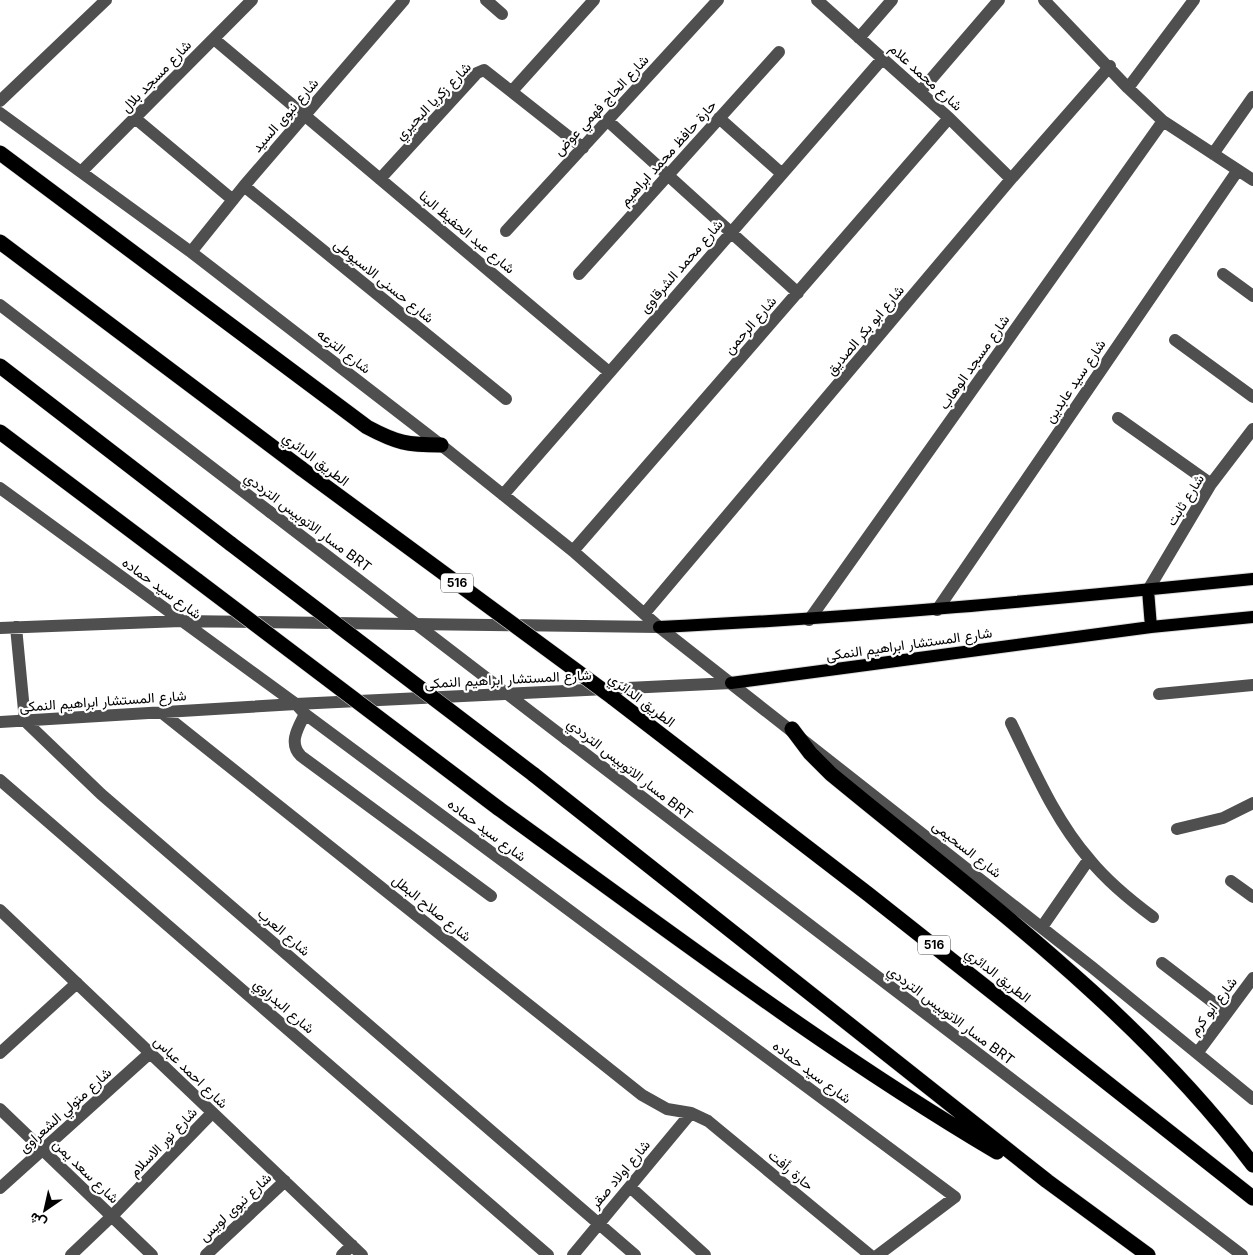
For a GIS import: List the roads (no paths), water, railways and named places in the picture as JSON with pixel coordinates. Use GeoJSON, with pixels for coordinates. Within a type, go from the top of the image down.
{"type":"FeatureCollection","features":[{"type":"Feature","properties":{"kind":"highway"},"geometry":{"type":"LineString","coordinates":[[0,153],[367,427],[388,438],[412,445],[441,444]]}},
{"type":"Feature","properties":{"kind":"highway","name":"الطريق الدائري"},"geometry":{"type":"LineString","coordinates":[[0,242],[302,469],[612,697],[883,906],[1253,1198]]}},
{"type":"Feature","properties":{"kind":"highway"},"geometry":{"type":"LineString","coordinates":[[0,366],[532,774],[1047,1182],[1148,1255]]}},
{"type":"Feature","properties":{"kind":"highway"},"geometry":{"type":"LineString","coordinates":[[0,432],[498,808],[811,1033],[964,1133],[1047,1182]]}},
{"type":"Feature","properties":{"kind":"highway"},"geometry":{"type":"LineString","coordinates":[[792,729],[810,753],[831,774],[1073,974],[1117,1013],[1198,1098],[1253,1165]]}},
{"type":"Feature","properties":{"kind":"main road","name":"شارع المستشار ابراهيم النمكى"},"geometry":{"type":"LineString","coordinates":[[659,627],[809,620],[937,610],[1253,579]]}},
{"type":"Feature","properties":{"kind":"main road"},"geometry":{"type":"LineString","coordinates":[[1148,590],[1150,627]]}},
{"type":"Feature","properties":{"kind":"main road","name":"شارع المستشار ابراهيم النمكى"},"geometry":{"type":"LineString","coordinates":[[731,683],[1150,627],[1253,617]]}},
{"type":"Feature","properties":{"kind":"street"},"geometry":{"type":"LineString","coordinates":[[0,101],[106,0]]}},
{"type":"Feature","properties":{"kind":"street","name":"شارع مسجد بلال"},"geometry":{"type":"LineString","coordinates":[[82,172],[252,0]]}},
{"type":"Feature","properties":{"kind":"street","name":"شارع نبوى السيد"},"geometry":{"type":"LineString","coordinates":[[191,252],[244,186],[404,0]]}},
{"type":"Feature","properties":{"kind":"street"},"geometry":{"type":"LineString","coordinates":[[486,0],[502,14]]}},
{"type":"Feature","properties":{"kind":"street"},"geometry":{"type":"LineString","coordinates":[[512,91],[594,0]]}},
{"type":"Feature","properties":{"kind":"street","name":"شارع الحاج فهمي عوض"},"geometry":{"type":"LineString","coordinates":[[506,231],[718,0]]}},
{"type":"Feature","properties":{"kind":"street","name":"شارع محمد علام"},"geometry":{"type":"LineString","coordinates":[[817,0],[949,118],[1011,179]]}},
{"type":"Feature","properties":{"kind":"street"},"geometry":{"type":"LineString","coordinates":[[859,38],[892,0]]}},
{"type":"Feature","properties":{"kind":"street"},"geometry":{"type":"LineString","coordinates":[[920,92],[999,0]]}},
{"type":"Feature","properties":{"kind":"street"},"geometry":{"type":"LineString","coordinates":[[1044,0],[1110,66],[1128,88],[1163,121],[1253,180]]}},
{"type":"Feature","properties":{"kind":"street"},"geometry":{"type":"LineString","coordinates":[[1128,88],[1194,0]]}},
{"type":"Feature","properties":{"kind":"street","name":"شارع عبد الحفيظ البنا"},"geometry":{"type":"LineString","coordinates":[[214,38],[609,372]]}},
{"type":"Feature","properties":{"kind":"street","name":"حارة حافظ محمد ابراهيم"},"geometry":{"type":"LineString","coordinates":[[579,274],[779,52]]}},
{"type":"Feature","properties":{"kind":"street","name":"شارع محمد الشرقاوى"},"geometry":{"type":"LineString","coordinates":[[503,494],[883,58]]}},
{"type":"Feature","properties":{"kind":"street","name":"شارع ابو بكر الصديق"},"geometry":{"type":"LineString","coordinates":[[644,614],[1011,179],[1110,66]]}},
{"type":"Feature","properties":{"kind":"street","name":"شارع زكريا البحيري"},"geometry":{"type":"LineString","coordinates":[[380,179],[479,71],[488,71],[582,148]]}},
{"type":"Feature","properties":{"kind":"street"},"geometry":{"type":"LineString","coordinates":[[1213,154],[1253,97]]}},
{"type":"Feature","properties":{"kind":"street","name":"شارع الترعه"},"geometry":{"type":"LineString","coordinates":[[0,113],[191,252],[441,444],[573,551],[659,627]]}},
{"type":"Feature","properties":{"kind":"street"},"geometry":{"type":"LineString","coordinates":[[719,118],[781,173]]}},
{"type":"Feature","properties":{"kind":"street","name":"شارع الرحمن"},"geometry":{"type":"LineString","coordinates":[[573,551],[949,118]]}},
{"type":"Feature","properties":{"kind":"street"},"geometry":{"type":"LineString","coordinates":[[136,119],[233,200]]}},
{"type":"Feature","properties":{"kind":"street"},"geometry":{"type":"LineString","coordinates":[[608,121],[798,293]]}},
{"type":"Feature","properties":{"kind":"street","name":"شارع مسجد الوهاب"},"geometry":{"type":"LineString","coordinates":[[809,620],[1163,121]]}},
{"type":"Feature","properties":{"kind":"street","name":"شارع سيد عابدين"},"geometry":{"type":"LineString","coordinates":[[937,610],[1238,170]]}},
{"type":"Feature","properties":{"kind":"street","name":"شارع حسنى الاسيوطى"},"geometry":{"type":"LineString","coordinates":[[244,186],[506,400]]}},
{"type":"Feature","properties":{"kind":"street"},"geometry":{"type":"LineString","coordinates":[[1223,274],[1253,296]]}},
{"type":"Feature","properties":{"kind":"street","name":"مسار الاتوبيس الترددي BRT"},"geometry":{"type":"LineString","coordinates":[[0,305],[1242,1255]]}},
{"type":"Feature","properties":{"kind":"street"},"geometry":{"type":"LineString","coordinates":[[1175,340],[1253,397]]}},
{"type":"Feature","properties":{"kind":"street"},"geometry":{"type":"LineString","coordinates":[[1118,418],[1211,484]]}},
{"type":"Feature","properties":{"kind":"street","name":"شارع ثابت"},"geometry":{"type":"LineString","coordinates":[[1148,590],[1211,484],[1253,430]]}},
{"type":"Feature","properties":{"kind":"street","name":"شارع سيد حماده"},"geometry":{"type":"LineString","coordinates":[[0,488],[955,1197],[879,1254]]}},
{"type":"Feature","properties":{"kind":"street","name":"شارع المستشار ابراهيم النمكى"},"geometry":{"type":"LineString","coordinates":[[0,628],[181,621],[659,627]]}},
{"type":"Feature","properties":{"kind":"street"},"geometry":{"type":"LineString","coordinates":[[16,627],[25,721]]}},
{"type":"Feature","properties":{"kind":"street","name":"شارع السحيمى"},"geometry":{"type":"LineString","coordinates":[[659,627],[792,729],[1198,1052],[1253,1099]]}},
{"type":"Feature","properties":{"kind":"street","name":"شارع المستشار ابراهيم النمكى"},"geometry":{"type":"LineString","coordinates":[[0,722],[161,712],[300,709],[731,683]]}},
{"type":"Feature","properties":{"kind":"street"},"geometry":{"type":"LineString","coordinates":[[1159,694],[1253,685]]}},
{"type":"Feature","properties":{"kind":"street"},"geometry":{"type":"LineString","coordinates":[[300,709],[294,745],[301,756],[491,896]]}},
{"type":"Feature","properties":{"kind":"street","name":"شارع صلاح البطل"},"geometry":{"type":"LineString","coordinates":[[161,712],[642,1095],[667,1109],[691,1113]]}},
{"type":"Feature","properties":{"kind":"street","name":"شارع العرب"},"geometry":{"type":"LineString","coordinates":[[25,721],[101,794],[635,1255]]}},
{"type":"Feature","properties":{"kind":"street"},"geometry":{"type":"LineString","coordinates":[[1011,723],[1053,806],[1089,859],[1108,880],[1153,917]]}},
{"type":"Feature","properties":{"kind":"street","name":"شارع البدراوي"},"geometry":{"type":"LineString","coordinates":[[0,780],[548,1255]]}},
{"type":"Feature","properties":{"kind":"street"},"geometry":{"type":"LineString","coordinates":[[1177,829],[1223,818],[1253,804]]}},
{"type":"Feature","properties":{"kind":"street"},"geometry":{"type":"LineString","coordinates":[[1042,928],[1089,859]]}},
{"type":"Feature","properties":{"kind":"street"},"geometry":{"type":"LineString","coordinates":[[1231,881],[1253,897]]}},
{"type":"Feature","properties":{"kind":"street","name":"شارع احمد عباس"},"geometry":{"type":"LineString","coordinates":[[1,914],[77,983],[362,1255]]}},
{"type":"Feature","properties":{"kind":"street"},"geometry":{"type":"LineString","coordinates":[[1162,963],[1227,1013]]}},
{"type":"Feature","properties":{"kind":"street","name":"شارع ابو كرم"},"geometry":{"type":"LineString","coordinates":[[1198,1052],[1253,978]]}},
{"type":"Feature","properties":{"kind":"street"},"geometry":{"type":"LineString","coordinates":[[0,1053],[77,983]]}},
{"type":"Feature","properties":{"kind":"street","name":"شارع متولي الشعراوى"},"geometry":{"type":"LineString","coordinates":[[0,1188],[150,1053]]}},
{"type":"Feature","properties":{"kind":"street","name":"شارع سعد يمن"},"geometry":{"type":"LineString","coordinates":[[0,1109],[152,1255]]}},
{"type":"Feature","properties":{"kind":"street","name":"شارع نور الاسلام"},"geometry":{"type":"LineString","coordinates":[[71,1255],[112,1216],[212,1113]]}},
{"type":"Feature","properties":{"kind":"street","name":"شارع اولاد صقر"},"geometry":{"type":"LineString","coordinates":[[573,1255],[691,1113]]}},
{"type":"Feature","properties":{"kind":"street","name":"حارة رأفت"},"geometry":{"type":"LineString","coordinates":[[691,1113],[708,1120],[879,1254]]}},
{"type":"Feature","properties":{"kind":"street","name":"شارع نبوى لويس"},"geometry":{"type":"LineString","coordinates":[[206,1255],[285,1181]]}},
{"type":"Feature","properties":{"kind":"street"},"geometry":{"type":"LineString","coordinates":[[630,1186],[705,1255]]}},
{"type":"Feature","properties":{"kind":"street"},"geometry":{"type":"LineString","coordinates":[[342,1255],[352,1246]]}}]}
